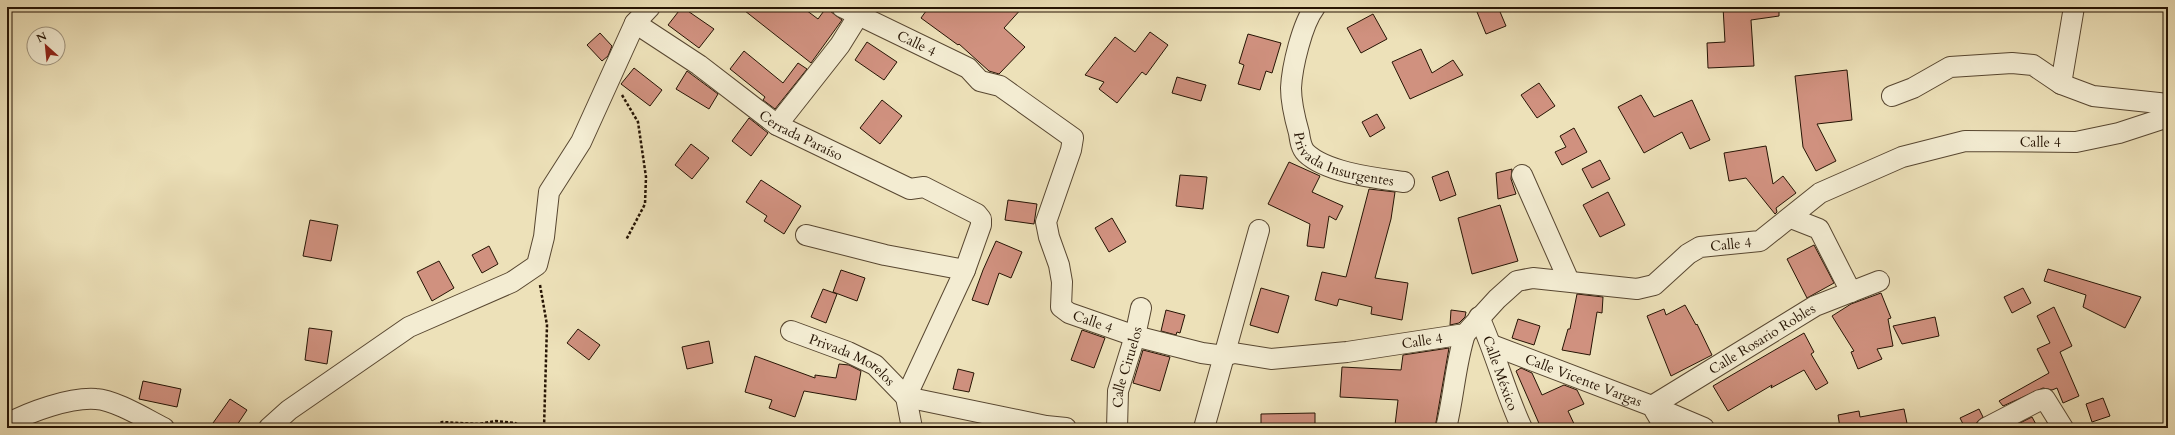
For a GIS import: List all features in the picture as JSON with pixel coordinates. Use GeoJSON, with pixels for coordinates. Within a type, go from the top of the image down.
{"type":"FeatureCollection","features":[{"type":"Feature","properties":{"kind":"street"},"geometry":{"type":"LineString","coordinates":[[269,428],[289,410],[409,327],[512,282],[537,265],[544,237],[549,192],[581,142],[607,81],[635,23],[650,7]]}},
{"type":"Feature","properties":{"kind":"street","name":"Privada Insurgentes"},"geometry":{"type":"LineString","coordinates":[[1314,7],[1302,34],[1291,88],[1293,111],[1303,149],[1307,154],[1329,166],[1366,177],[1404,182]]}},
{"type":"Feature","properties":{"kind":"street"},"geometry":{"type":"LineString","coordinates":[[2061,84],[2074,7]]}},
{"type":"Feature","properties":{"kind":"street"},"geometry":{"type":"LineString","coordinates":[[777,125],[840,45],[855,10]]}},
{"type":"Feature","properties":{"kind":"street","name":"Calle 4"},"geometry":{"type":"LineString","coordinates":[[855,10],[968,68],[980,81],[1000,86],[1073,138],[1071,150],[1046,222],[1049,238],[1059,265],[1062,282],[1061,307],[1069,314],[1135,336],[1202,353],[1224,356],[1234,353],[1272,359],[1347,352],[1465,334],[1479,317],[1517,281],[1533,278],[1569,280],[1637,290],[1654,284],[1688,254],[1700,247],[1760,241],[1791,218],[1820,193],[1902,157],[1965,141],[2076,142],[2119,133],[2168,117]]}},
{"type":"Feature","properties":{"kind":"street","name":"Cerrada Paraíso"},"geometry":{"type":"LineString","coordinates":[[635,23],[699,65],[777,125],[910,189],[924,187],[977,214],[981,219],[981,226],[965,270]]}},
{"type":"Feature","properties":{"kind":"street"},"geometry":{"type":"LineString","coordinates":[[1892,96],[1913,88],[1950,67],[2012,63],[2033,65],[2061,84],[2093,96],[2168,104]]}},
{"type":"Feature","properties":{"kind":"street"},"geometry":{"type":"LineString","coordinates":[[1522,175],[1569,280]]}},
{"type":"Feature","properties":{"kind":"street"},"geometry":{"type":"LineString","coordinates":[[1791,218],[1819,228],[1851,292]]}},
{"type":"Feature","properties":{"kind":"street"},"geometry":{"type":"LineString","coordinates":[[1204,428],[1259,230]]}},
{"type":"Feature","properties":{"kind":"street"},"geometry":{"type":"LineString","coordinates":[[806,235],[885,255],[965,270],[906,397],[912,428]]}},
{"type":"Feature","properties":{"kind":"street","name":"Calle Rosario Robles"},"geometry":{"type":"LineString","coordinates":[[1652,406],[1815,306],[1878,282]]}},
{"type":"Feature","properties":{"kind":"street","name":"Calle Ciruelos"},"geometry":{"type":"LineString","coordinates":[[1117,428],[1118,391],[1135,336],[1141,308]]}},
{"type":"Feature","properties":{"kind":"street","name":"Calle México"},"geometry":{"type":"LineString","coordinates":[[1479,317],[1492,345],[1511,405],[1522,428]]}},
{"type":"Feature","properties":{"kind":"street","name":"Privada Morelos"},"geometry":{"type":"LineString","coordinates":[[792,331],[848,352],[875,365],[906,397]]}},
{"type":"Feature","properties":{"kind":"street"},"geometry":{"type":"LineString","coordinates":[[1446,428],[1451,407],[1460,350],[1465,334]]}},
{"type":"Feature","properties":{"kind":"street","name":"Calle Vicente Vargas"},"geometry":{"type":"LineString","coordinates":[[1492,345],[1652,406],[1665,428]]}},
{"type":"Feature","properties":{"kind":"street"},"geometry":{"type":"LineString","coordinates":[[906,397],[1046,426],[1066,428]]}},
{"type":"Feature","properties":{"kind":"street"},"geometry":{"type":"LineString","coordinates":[[7,424],[25,414],[49,406],[96,399],[124,408],[164,428]]}},
{"type":"Feature","properties":{"kind":"street"},"geometry":{"type":"LineString","coordinates":[[1986,428],[2040,400],[2045,400],[2063,428]]}},
{"type":"Feature","properties":{"kind":"street"},"geometry":{"type":"LineString","coordinates":[[1652,406],[1704,428]]}},
{"type":"Feature","properties":{"kind":"path"},"geometry":{"type":"LineString","coordinates":[[607,81],[623,96],[638,122],[646,177],[645,204],[626,240]]}},
{"type":"Feature","properties":{"kind":"path"},"geometry":{"type":"LineString","coordinates":[[537,265],[547,325],[544,428]]}},
{"type":"Feature","properties":{"kind":"path"},"geometry":{"type":"LineString","coordinates":[[432,428],[442,422],[478,424],[496,421],[515,423],[524,428]]}},
{"type":"Feature","properties":{"kind":"building"},"geometry":{"type":"Polygon","coordinates":[[[682,7],[714,29],[699,48],[668,25],[682,7]]]}},
{"type":"Feature","properties":{"kind":"building"},"geometry":{"type":"Polygon","coordinates":[[[740,7],[802,7],[818,19],[826,8],[842,20],[811,63],[740,7]]]}},
{"type":"Feature","properties":{"kind":"building"},"geometry":{"type":"Polygon","coordinates":[[[929,7],[1023,7],[1004,28],[1025,47],[999,74],[989,71],[959,44],[958,45],[921,18],[929,7]]]}},
{"type":"Feature","properties":{"kind":"building"},"geometry":{"type":"Polygon","coordinates":[[[1475,7],[1498,7],[1506,26],[1486,34],[1475,7]]]}},
{"type":"Feature","properties":{"kind":"building"},"geometry":{"type":"Polygon","coordinates":[[[1723,7],[1779,7],[1779,16],[1751,20],[1754,66],[1708,68],[1707,43],[1725,42],[1723,7]]]}},
{"type":"Feature","properties":{"kind":"building"},"geometry":{"type":"Polygon","coordinates":[[[1373,14],[1387,39],[1361,53],[1347,28],[1373,14]]]}},
{"type":"Feature","properties":{"kind":"building"},"geometry":{"type":"Polygon","coordinates":[[[1150,32],[1168,45],[1146,75],[1142,72],[1117,103],[1099,89],[1104,82],[1085,75],[1115,37],[1135,52],[1150,32]]]}},
{"type":"Feature","properties":{"kind":"building"},"geometry":{"type":"Polygon","coordinates":[[[600,33],[612,46],[608,56],[602,61],[587,45],[600,33]]]}},
{"type":"Feature","properties":{"kind":"building"},"geometry":{"type":"Polygon","coordinates":[[[1248,34],[1281,43],[1272,73],[1266,71],[1260,90],[1238,84],[1244,65],[1239,63],[1248,34]]]}},
{"type":"Feature","properties":{"kind":"building"},"geometry":{"type":"Polygon","coordinates":[[[867,42],[897,62],[884,80],[855,60],[867,42]]]}},
{"type":"Feature","properties":{"kind":"building"},"geometry":{"type":"Polygon","coordinates":[[[1421,49],[1432,73],[1453,60],[1463,75],[1410,99],[1392,62],[1421,49]]]}},
{"type":"Feature","properties":{"kind":"building"},"geometry":{"type":"Polygon","coordinates":[[[744,51],[783,83],[798,63],[807,69],[775,109],[763,100],[765,97],[730,69],[744,51]]]}},
{"type":"Feature","properties":{"kind":"building"},"geometry":{"type":"Polygon","coordinates":[[[634,68],[662,90],[650,106],[621,84],[634,68]]]}},
{"type":"Feature","properties":{"kind":"building"},"geometry":{"type":"Polygon","coordinates":[[[1847,70],[1852,120],[1817,124],[1836,161],[1816,171],[1803,147],[1795,76],[1847,70]]]}},
{"type":"Feature","properties":{"kind":"building"},"geometry":{"type":"Polygon","coordinates":[[[687,71],[718,94],[709,109],[676,89],[687,71]]]}},
{"type":"Feature","properties":{"kind":"building"},"geometry":{"type":"Polygon","coordinates":[[[1177,77],[1206,85],[1201,101],[1172,93],[1177,77]]]}},
{"type":"Feature","properties":{"kind":"building"},"geometry":{"type":"Polygon","coordinates":[[[1539,83],[1555,106],[1537,118],[1521,95],[1539,83]]]}},
{"type":"Feature","properties":{"kind":"building"},"geometry":{"type":"Polygon","coordinates":[[[1641,95],[1654,117],[1692,100],[1710,140],[1690,149],[1682,132],[1644,153],[1618,107],[1641,95]]]}},
{"type":"Feature","properties":{"kind":"building"},"geometry":{"type":"Polygon","coordinates":[[[882,100],[902,116],[880,144],[860,128],[882,100]]]}},
{"type":"Feature","properties":{"kind":"building"},"geometry":{"type":"Polygon","coordinates":[[[1377,114],[1385,128],[1370,137],[1362,122],[1377,114]]]}},
{"type":"Feature","properties":{"kind":"building"},"geometry":{"type":"Polygon","coordinates":[[[749,118],[768,133],[751,156],[732,141],[749,118]]]}},
{"type":"Feature","properties":{"kind":"building"},"geometry":{"type":"Polygon","coordinates":[[[1574,128],[1587,152],[1562,165],[1555,152],[1566,147],[1560,136],[1574,128]]]}},
{"type":"Feature","properties":{"kind":"building"},"geometry":{"type":"Polygon","coordinates":[[[691,144],[709,158],[692,179],[675,165],[691,144]]]}},
{"type":"Feature","properties":{"kind":"building"},"geometry":{"type":"Polygon","coordinates":[[[1766,146],[1773,184],[1783,176],[1796,193],[1776,208],[1777,212],[1775,214],[1746,178],[1729,181],[1724,153],[1766,146]]]}},
{"type":"Feature","properties":{"kind":"building"},"geometry":{"type":"Polygon","coordinates":[[[1600,160],[1610,179],[1592,188],[1582,169],[1600,160]]]}},
{"type":"Feature","properties":{"kind":"building"},"geometry":{"type":"Polygon","coordinates":[[[1289,162],[1320,176],[1312,192],[1343,206],[1336,220],[1329,216],[1324,248],[1307,246],[1310,224],[1268,204],[1289,162]]]}},
{"type":"Feature","properties":{"kind":"building"},"geometry":{"type":"Polygon","coordinates":[[[1512,169],[1511,179],[1516,194],[1498,199],[1496,173],[1512,169]]]}},
{"type":"Feature","properties":{"kind":"building"},"geometry":{"type":"Polygon","coordinates":[[[1448,171],[1456,195],[1440,201],[1432,177],[1448,171]]]}},
{"type":"Feature","properties":{"kind":"building"},"geometry":{"type":"Polygon","coordinates":[[[1180,175],[1207,177],[1203,209],[1176,206],[1180,175]]]}},
{"type":"Feature","properties":{"kind":"building"},"geometry":{"type":"Polygon","coordinates":[[[761,180],[801,206],[784,234],[764,221],[767,216],[746,202],[761,180]]]}},
{"type":"Feature","properties":{"kind":"building"},"geometry":{"type":"Polygon","coordinates":[[[1369,189],[1395,192],[1391,219],[1375,278],[1408,283],[1402,320],[1371,314],[1372,307],[1339,299],[1337,306],[1315,300],[1322,272],[1346,277],[1369,189]]]}},
{"type":"Feature","properties":{"kind":"building"},"geometry":{"type":"Polygon","coordinates":[[[1608,192],[1625,225],[1600,237],[1583,205],[1608,192]]]}},
{"type":"Feature","properties":{"kind":"building"},"geometry":{"type":"Polygon","coordinates":[[[1008,200],[1037,204],[1034,224],[1005,220],[1008,200]]]}},
{"type":"Feature","properties":{"kind":"building"},"geometry":{"type":"Polygon","coordinates":[[[1500,205],[1518,261],[1472,274],[1458,218],[1500,205]]]}},
{"type":"Feature","properties":{"kind":"building"},"geometry":{"type":"Polygon","coordinates":[[[1112,218],[1126,242],[1109,252],[1095,228],[1112,218]]]}},
{"type":"Feature","properties":{"kind":"building"},"geometry":{"type":"Polygon","coordinates":[[[310,220],[338,225],[331,261],[303,256],[310,220]]]}},
{"type":"Feature","properties":{"kind":"building"},"geometry":{"type":"Polygon","coordinates":[[[996,241],[1022,252],[1011,278],[999,273],[988,305],[972,300],[996,241]]]}},
{"type":"Feature","properties":{"kind":"building"},"geometry":{"type":"Polygon","coordinates":[[[1814,245],[1834,283],[1807,298],[1787,259],[1814,245]]]}},
{"type":"Feature","properties":{"kind":"building"},"geometry":{"type":"Polygon","coordinates":[[[489,246],[498,264],[482,273],[472,255],[489,246]]]}},
{"type":"Feature","properties":{"kind":"building"},"geometry":{"type":"Polygon","coordinates":[[[439,261],[454,288],[432,301],[417,272],[439,261]]]}},
{"type":"Feature","properties":{"kind":"building"},"geometry":{"type":"Polygon","coordinates":[[[2048,269],[2141,297],[2125,328],[2083,307],[2086,295],[2044,281],[2048,269]]]}},
{"type":"Feature","properties":{"kind":"building"},"geometry":{"type":"Polygon","coordinates":[[[841,270],[865,278],[857,301],[833,292],[841,270]]]}},
{"type":"Feature","properties":{"kind":"building"},"geometry":{"type":"Polygon","coordinates":[[[1261,288],[1289,296],[1278,333],[1250,325],[1261,288]]]}},
{"type":"Feature","properties":{"kind":"building"},"geometry":{"type":"Polygon","coordinates":[[[2023,288],[2031,303],[2012,313],[2004,297],[2023,288]]]}},
{"type":"Feature","properties":{"kind":"building"},"geometry":{"type":"Polygon","coordinates":[[[823,289],[837,294],[826,323],[811,317],[823,289]]]}},
{"type":"Feature","properties":{"kind":"building"},"geometry":{"type":"Polygon","coordinates":[[[1881,293],[1891,318],[1888,319],[1893,346],[1877,349],[1882,359],[1858,369],[1851,352],[1854,351],[1832,316],[1851,304],[1881,293]]]}},
{"type":"Feature","properties":{"kind":"building"},"geometry":{"type":"Polygon","coordinates":[[[1577,294],[1603,297],[1602,313],[1597,312],[1590,355],[1562,350],[1568,329],[1570,329],[1577,294]]]}},
{"type":"Feature","properties":{"kind":"building"},"geometry":{"type":"Polygon","coordinates":[[[1685,305],[1696,325],[1697,324],[1712,355],[1671,376],[1647,316],[1664,309],[1666,315],[1685,305]]]}},
{"type":"Feature","properties":{"kind":"building"},"geometry":{"type":"Polygon","coordinates":[[[2054,307],[2072,346],[2060,352],[2079,396],[2063,403],[2057,388],[2052,390],[2043,388],[2003,406],[1999,401],[2049,373],[2037,349],[2050,343],[2037,316],[2054,307]]]}},
{"type":"Feature","properties":{"kind":"building"},"geometry":{"type":"Polygon","coordinates":[[[1166,310],[1185,315],[1180,333],[1177,332],[1176,335],[1161,331],[1166,310]]]}},
{"type":"Feature","properties":{"kind":"building"},"geometry":{"type":"Polygon","coordinates":[[[1451,310],[1466,312],[1465,317],[1459,323],[1450,325],[1451,310]]]}},
{"type":"Feature","properties":{"kind":"building"},"geometry":{"type":"Polygon","coordinates":[[[1935,317],[1939,336],[1902,344],[1893,326],[1935,317]]]}},
{"type":"Feature","properties":{"kind":"building"},"geometry":{"type":"Polygon","coordinates":[[[1518,319],[1540,326],[1534,345],[1512,338],[1518,319]]]}},
{"type":"Feature","properties":{"kind":"building"},"geometry":{"type":"Polygon","coordinates":[[[309,328],[332,331],[327,364],[305,360],[309,328]]]}},
{"type":"Feature","properties":{"kind":"building"},"geometry":{"type":"Polygon","coordinates":[[[578,329],[600,345],[589,360],[567,343],[578,329]]]}},
{"type":"Feature","properties":{"kind":"building"},"geometry":{"type":"Polygon","coordinates":[[[1082,330],[1105,338],[1094,368],[1071,360],[1082,330]]]}},
{"type":"Feature","properties":{"kind":"building"},"geometry":{"type":"Polygon","coordinates":[[[1804,333],[1814,352],[1811,354],[1828,383],[1816,390],[1804,370],[1771,388],[1772,385],[1728,411],[1713,386],[1804,333]]]}},
{"type":"Feature","properties":{"kind":"building"},"geometry":{"type":"Polygon","coordinates":[[[709,341],[713,363],[687,369],[682,347],[709,341]]]}},
{"type":"Feature","properties":{"kind":"building"},"geometry":{"type":"Polygon","coordinates":[[[1449,348],[1435,428],[1395,425],[1398,400],[1340,397],[1342,367],[1401,370],[1403,355],[1449,348]]]}},
{"type":"Feature","properties":{"kind":"building"},"geometry":{"type":"Polygon","coordinates":[[[1143,350],[1170,357],[1160,391],[1133,383],[1143,350]]]}},
{"type":"Feature","properties":{"kind":"building"},"geometry":{"type":"Polygon","coordinates":[[[755,356],[815,378],[815,375],[836,378],[839,364],[849,365],[861,371],[856,400],[804,391],[795,417],[769,408],[772,400],[745,392],[755,356]]]}},
{"type":"Feature","properties":{"kind":"building"},"geometry":{"type":"Polygon","coordinates":[[[1521,368],[1532,373],[1542,395],[1564,385],[1577,390],[1584,404],[1568,411],[1576,428],[1541,428],[1516,371],[1521,368]]]}},
{"type":"Feature","properties":{"kind":"building"},"geometry":{"type":"Polygon","coordinates":[[[958,369],[974,373],[969,392],[953,389],[958,369]]]}},
{"type":"Feature","properties":{"kind":"building"},"geometry":{"type":"Polygon","coordinates":[[[143,381],[181,389],[177,407],[139,399],[143,381]]]}},
{"type":"Feature","properties":{"kind":"building"},"geometry":{"type":"Polygon","coordinates":[[[2103,398],[2110,416],[2092,422],[2086,404],[2103,398]]]}},
{"type":"Feature","properties":{"kind":"building"},"geometry":{"type":"Polygon","coordinates":[[[230,399],[247,410],[235,428],[220,428],[213,423],[230,399]]]}},
{"type":"Feature","properties":{"kind":"building"},"geometry":{"type":"Polygon","coordinates":[[[1904,409],[1908,428],[1840,428],[1838,415],[1859,411],[1860,417],[1904,409]]]}},
{"type":"Feature","properties":{"kind":"building"},"geometry":{"type":"Polygon","coordinates":[[[1979,409],[1983,417],[1977,422],[1975,427],[1965,428],[1960,418],[1979,409]]]}},
{"type":"Feature","properties":{"kind":"building"},"geometry":{"type":"Polygon","coordinates":[[[1315,413],[1315,428],[1261,428],[1261,414],[1315,413]]]}},
{"type":"Feature","properties":{"kind":"building"},"geometry":{"type":"Polygon","coordinates":[[[2032,417],[2038,428],[2015,428],[2014,426],[2032,417]]]}}]}
